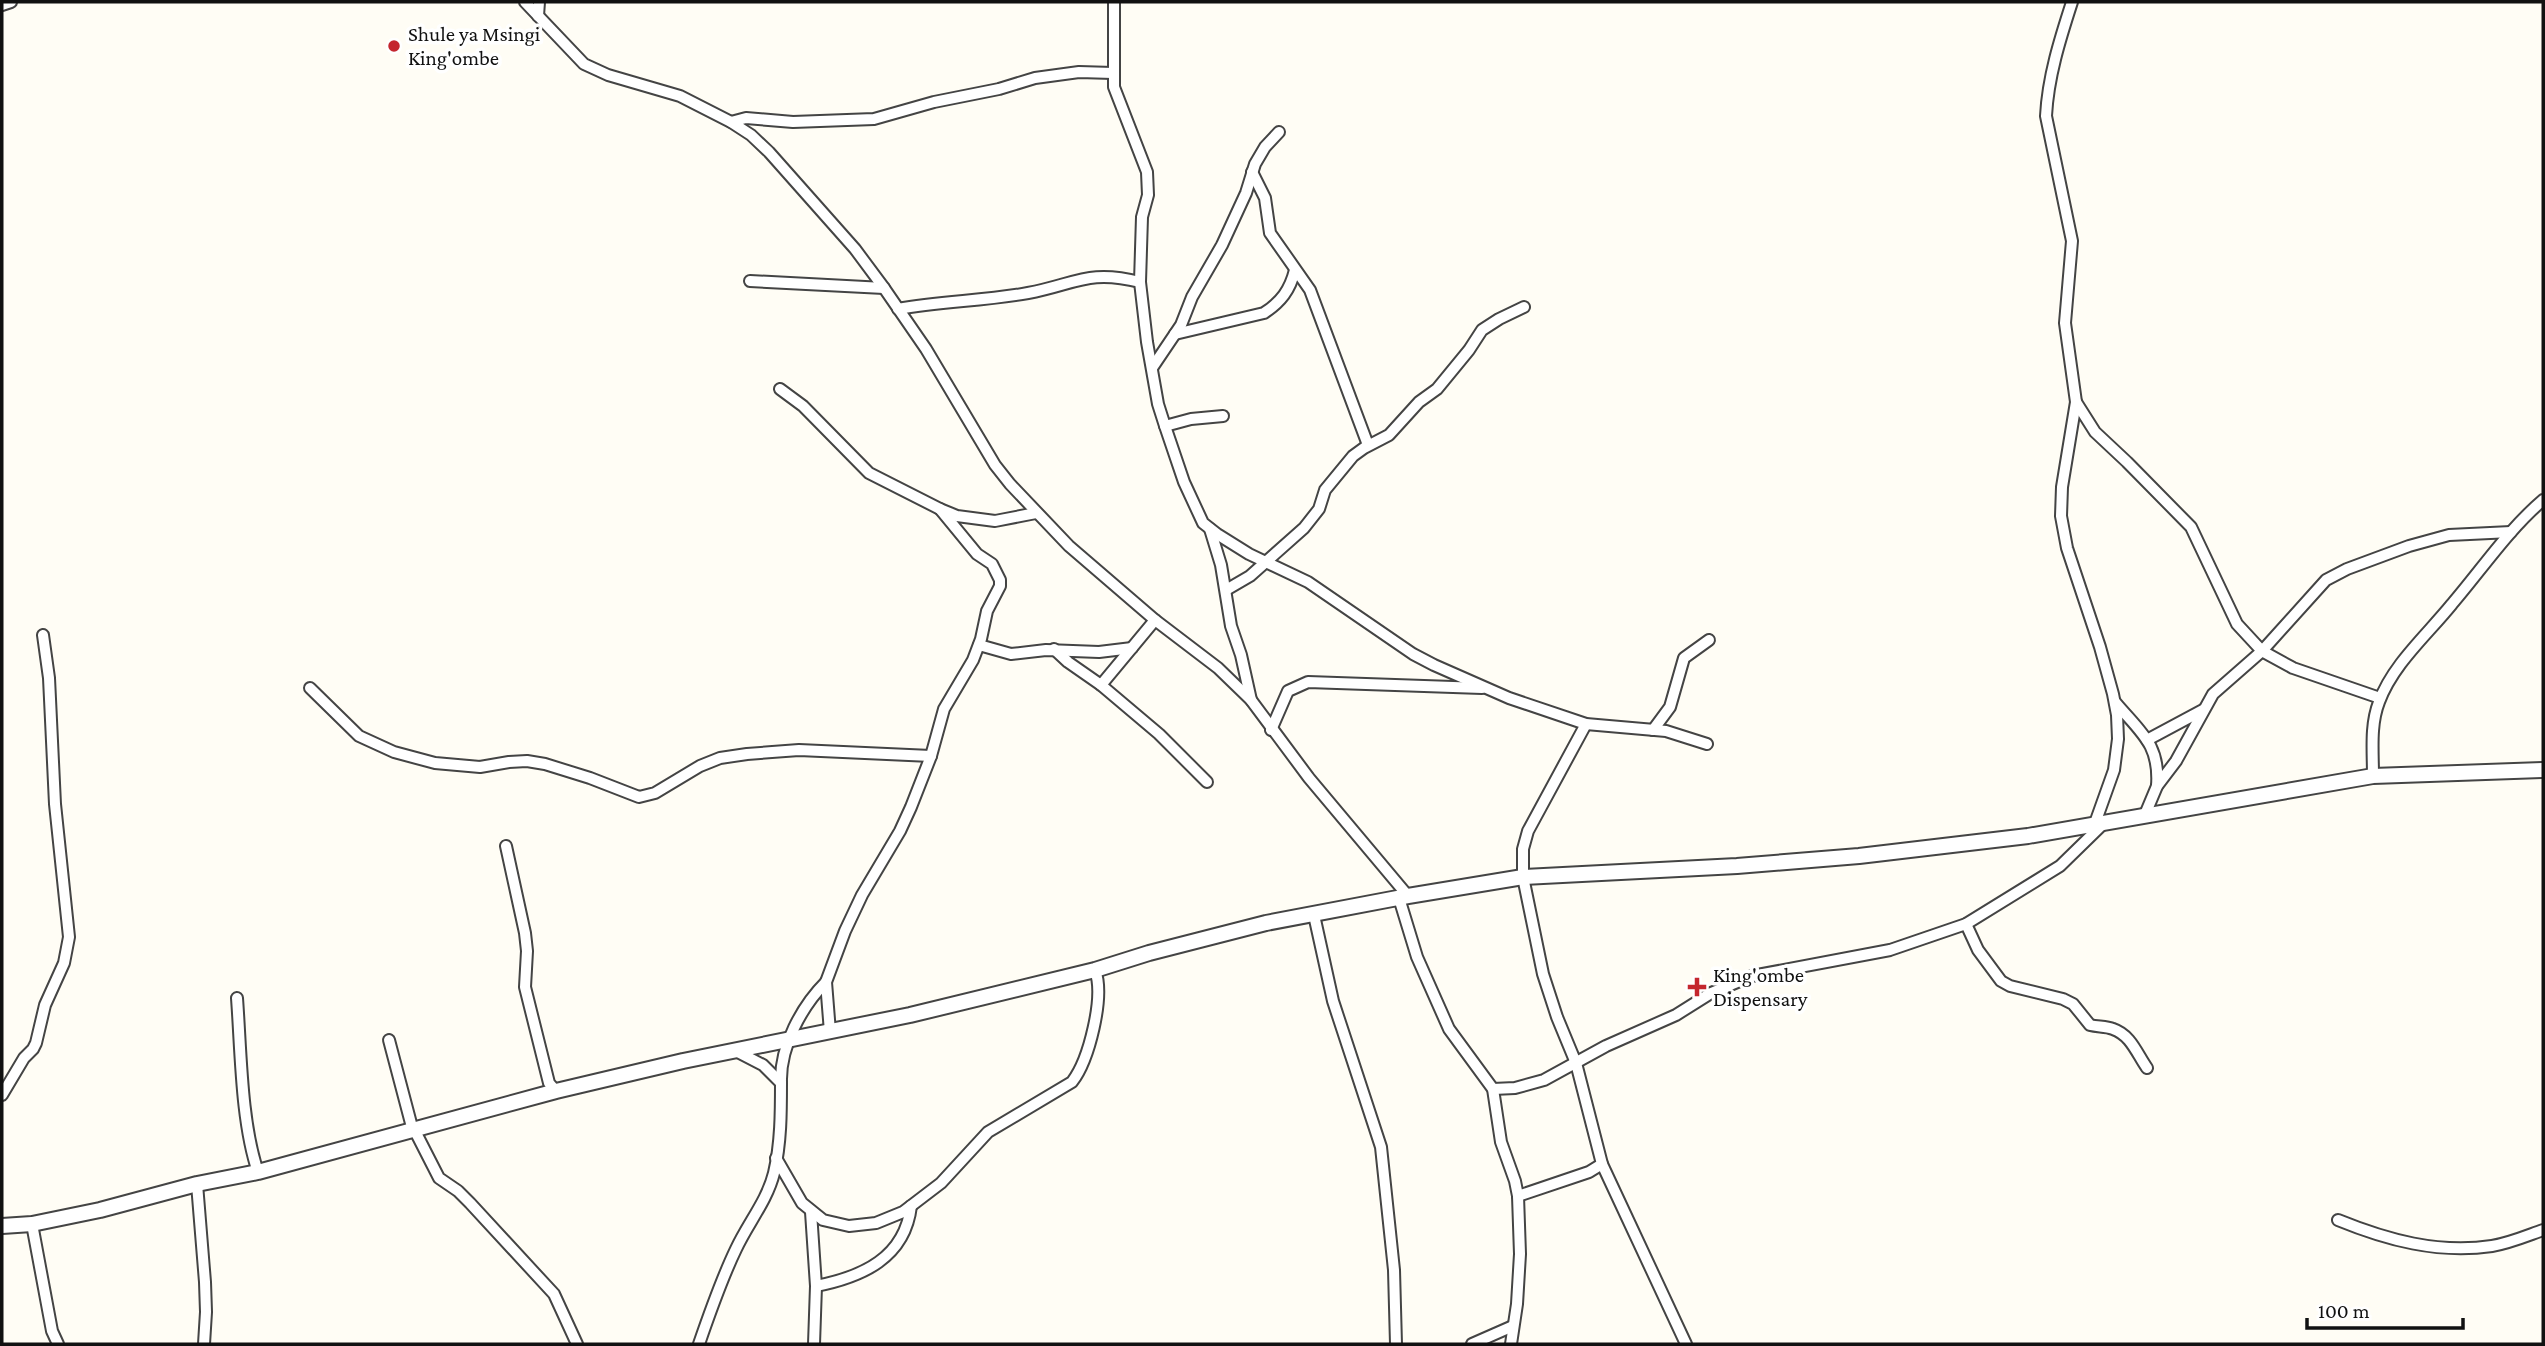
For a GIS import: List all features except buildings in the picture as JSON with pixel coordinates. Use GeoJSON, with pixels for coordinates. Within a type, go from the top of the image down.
{"type":"FeatureCollection","features":[{"type":"Feature","properties":{"kind":"street"},"geometry":{"type":"LineString","coordinates":[[2,5],[11,2]]}},
{"type":"Feature","properties":{"kind":"street"},"geometry":{"type":"LineString","coordinates":[[525,2],[584,64],[608,75],[680,96],[731,122],[751,135],[769,152],[855,249],[884,288],[926,349],[995,465],[1036,513],[1069,546],[1155,620],[1218,668],[1251,700],[1271,730],[1403,897],[1417,957],[1449,1029],[1493,1089],[1501,1142],[1518,1196],[1520,1254],[1511,1344]]}},
{"type":"Feature","properties":{"kind":"street"},"geometry":{"type":"LineString","coordinates":[[538,16],[539,2]]}},
{"type":"Feature","properties":{"kind":"street"},"geometry":{"type":"LineString","coordinates":[[1114,2],[1113,73],[1118,100],[1147,172],[1148,195],[1142,217],[1140,282],[1152,368],[1165,426],[1196,512],[1210,529],[1266,562],[1308,582],[1422,659],[1488,689],[1586,724],[1681,734],[1707,744]]}},
{"type":"Feature","properties":{"kind":"street"},"geometry":{"type":"LineString","coordinates":[[1493,1089],[1533,1084],[1615,1041],[1676,1015],[1734,982],[1752,976],[1889,950],[1966,925],[2060,866],[2098,825],[2114,770],[2118,739],[2115,701],[2067,548],[2061,516],[2062,487],[2076,402],[2065,323],[2071,232],[2046,116],[2047,96],[2056,56],[2073,2]]}},
{"type":"Feature","properties":{"kind":"street"},"geometry":{"type":"LineString","coordinates":[[731,122],[746,118],[793,122],[874,119],[1035,78],[1079,72],[1113,73]]}},
{"type":"Feature","properties":{"kind":"street"},"geometry":{"type":"LineString","coordinates":[[1152,368],[1175,334],[1202,278],[1222,245],[1238,212],[1259,156],[1279,132]]}},
{"type":"Feature","properties":{"kind":"street"},"geometry":{"type":"LineString","coordinates":[[1252,172],[1265,198],[1270,233],[1310,290],[1368,445]]}},
{"type":"Feature","properties":{"kind":"street"},"geometry":{"type":"LineString","coordinates":[[1175,334],[1264,313],[1286,293],[1295,270]]}},
{"type":"Feature","properties":{"kind":"street"},"geometry":{"type":"LineString","coordinates":[[898,309],[1030,293],[1086,277],[1111,276],[1140,282]]}},
{"type":"Feature","properties":{"kind":"street"},"geometry":{"type":"LineString","coordinates":[[750,281],[884,288]]}},
{"type":"Feature","properties":{"kind":"street"},"geometry":{"type":"LineString","coordinates":[[1226,590],[1250,576],[1314,517],[1325,490],[1353,456],[1389,435],[1419,402],[1437,389],[1486,327],[1524,307]]}},
{"type":"Feature","properties":{"kind":"street"},"geometry":{"type":"LineString","coordinates":[[780,390],[803,406],[869,473],[940,509],[957,516],[995,521],[1036,513]]}},
{"type":"Feature","properties":{"kind":"street"},"geometry":{"type":"LineString","coordinates":[[2076,402],[2095,432],[2191,527],[2237,624],[2262,651],[2293,667],[2380,698]]}},
{"type":"Feature","properties":{"kind":"street"},"geometry":{"type":"LineString","coordinates":[[1165,426],[1191,419],[1223,416]]}},
{"type":"Feature","properties":{"kind":"street"},"geometry":{"type":"LineString","coordinates":[[2373,776],[2373,722],[2380,698],[2414,647],[2511,532],[2543,500]]}},
{"type":"Feature","properties":{"kind":"street"},"geometry":{"type":"LineString","coordinates":[[699,1344],[737,1247],[763,1203],[774,1173],[783,1099],[781,1083],[788,1041],[806,1005],[827,982],[856,905],[900,831],[931,756],[944,709],[968,671],[979,645],[987,611],[998,592],[1000,580],[992,564],[977,554],[940,509]]}},
{"type":"Feature","properties":{"kind":"street"},"geometry":{"type":"LineString","coordinates":[[1210,529],[1226,590],[1231,626],[1251,700]]}},
{"type":"Feature","properties":{"kind":"street"},"geometry":{"type":"LineString","coordinates":[[2144,817],[2157,786],[2176,761],[2213,694],[2262,651],[2326,580],[2347,569],[2409,546],[2449,535],[2511,532]]}},
{"type":"Feature","properties":{"kind":"street"},"geometry":{"type":"LineString","coordinates":[[1101,685],[1155,620]]}},
{"type":"Feature","properties":{"kind":"street"},"geometry":{"type":"LineString","coordinates":[[2,1095],[36,1043],[45,1005],[64,963],[69,937],[55,804],[49,678],[43,635]]}},
{"type":"Feature","properties":{"kind":"street"},"geometry":{"type":"LineString","coordinates":[[1653,730],[1670,707],[1684,658],[1709,640]]}},
{"type":"Feature","properties":{"kind":"street"},"geometry":{"type":"LineString","coordinates":[[979,645],[1011,654],[1054,649],[1099,652],[1132,648]]}},
{"type":"Feature","properties":{"kind":"street"},"geometry":{"type":"LineString","coordinates":[[1054,649],[1159,734],[1207,782]]}},
{"type":"Feature","properties":{"kind":"street"},"geometry":{"type":"LineString","coordinates":[[1271,730],[1288,691],[1308,682],[1488,689]]}},
{"type":"Feature","properties":{"kind":"street"},"geometry":{"type":"LineString","coordinates":[[310,688],[359,736],[394,752],[435,763],[480,767],[527,761],[545,764],[639,797],[655,793],[700,765],[720,758],[747,754],[799,750],[931,756]]}},
{"type":"Feature","properties":{"kind":"street"},"geometry":{"type":"LineString","coordinates":[[2115,701],[2147,740],[2156,756],[2157,786]]}},
{"type":"Feature","properties":{"kind":"street"},"geometry":{"type":"LineString","coordinates":[[2147,740],[2204,710]]}},
{"type":"Feature","properties":{"kind":"street"},"geometry":{"type":"LineString","coordinates":[[1586,724],[1528,831],[1522,877],[1543,974],[1576,1063],[1602,1164],[1686,1344]]}},
{"type":"Feature","properties":{"kind":"street"},"geometry":{"type":"LineString","coordinates":[[2,1225],[32,1224],[100,1210],[197,1184],[258,1172],[556,1091],[734,1050],[830,1032],[1095,970],[1266,923],[1403,897],[1522,877],[1737,866],[1859,856],[2098,825],[2373,776],[2543,770]]}},
{"type":"Feature","properties":{"kind":"street"},"geometry":{"type":"LineString","coordinates":[[506,846],[525,933],[527,995],[549,1083],[556,1091]]}},
{"type":"Feature","properties":{"kind":"street"},"geometry":{"type":"LineString","coordinates":[[1314,915],[1333,1001],[1381,1147],[1394,1270],[1396,1344]]}},
{"type":"Feature","properties":{"kind":"street"},"geometry":{"type":"LineString","coordinates":[[1966,925],[1978,950],[2001,981],[2010,986],[2063,999],[2073,1004],[2091,1025],[2120,1032],[2129,1039],[2147,1068]]}},
{"type":"Feature","properties":{"kind":"street"},"geometry":{"type":"LineString","coordinates":[[776,1158],[796,1194],[811,1212],[832,1223],[863,1225],[885,1221],[903,1212],[951,1174],[988,1132],[1072,1082],[1080,1071],[1092,1031],[1098,980],[1095,970]]}},
{"type":"Feature","properties":{"kind":"street"},"geometry":{"type":"LineString","coordinates":[[827,982],[830,1032]]}},
{"type":"Feature","properties":{"kind":"street"},"geometry":{"type":"LineString","coordinates":[[237,998],[246,1116],[258,1172]]}},
{"type":"Feature","properties":{"kind":"street"},"geometry":{"type":"LineString","coordinates":[[389,1040],[414,1131],[439,1178],[470,1203],[554,1294],[577,1344]]}},
{"type":"Feature","properties":{"kind":"street"},"geometry":{"type":"LineString","coordinates":[[734,1050],[763,1065],[781,1083]]}},
{"type":"Feature","properties":{"kind":"street"},"geometry":{"type":"LineString","coordinates":[[1518,1196],[1589,1172],[1602,1164]]}},
{"type":"Feature","properties":{"kind":"street"},"geometry":{"type":"LineString","coordinates":[[197,1184],[206,1302],[204,1344]]}},
{"type":"Feature","properties":{"kind":"street"},"geometry":{"type":"LineString","coordinates":[[816,1286],[858,1275],[886,1257],[908,1221],[911,1206]]}},
{"type":"Feature","properties":{"kind":"street"},"geometry":{"type":"LineString","coordinates":[[811,1212],[816,1286],[814,1344]]}},
{"type":"Feature","properties":{"kind":"street"},"geometry":{"type":"LineString","coordinates":[[2338,1220],[2389,1239],[2440,1248],[2491,1246],[2518,1240],[2543,1230]]}},
{"type":"Feature","properties":{"kind":"street"},"geometry":{"type":"LineString","coordinates":[[32,1224],[52,1331],[58,1344]]}},
{"type":"Feature","properties":{"kind":"street"},"geometry":{"type":"LineString","coordinates":[[1472,1344],[1514,1326]]}},
{"type":"Feature","properties":{"kind":"place","name":"Shule ya Msingi King'ombe"},"geometry":{"type":"Point","coordinates":[394,46]}},
{"type":"Feature","properties":{"kind":"place","name":"King'ombe Dispensary"},"geometry":{"type":"Point","coordinates":[1697,987]}}]}
